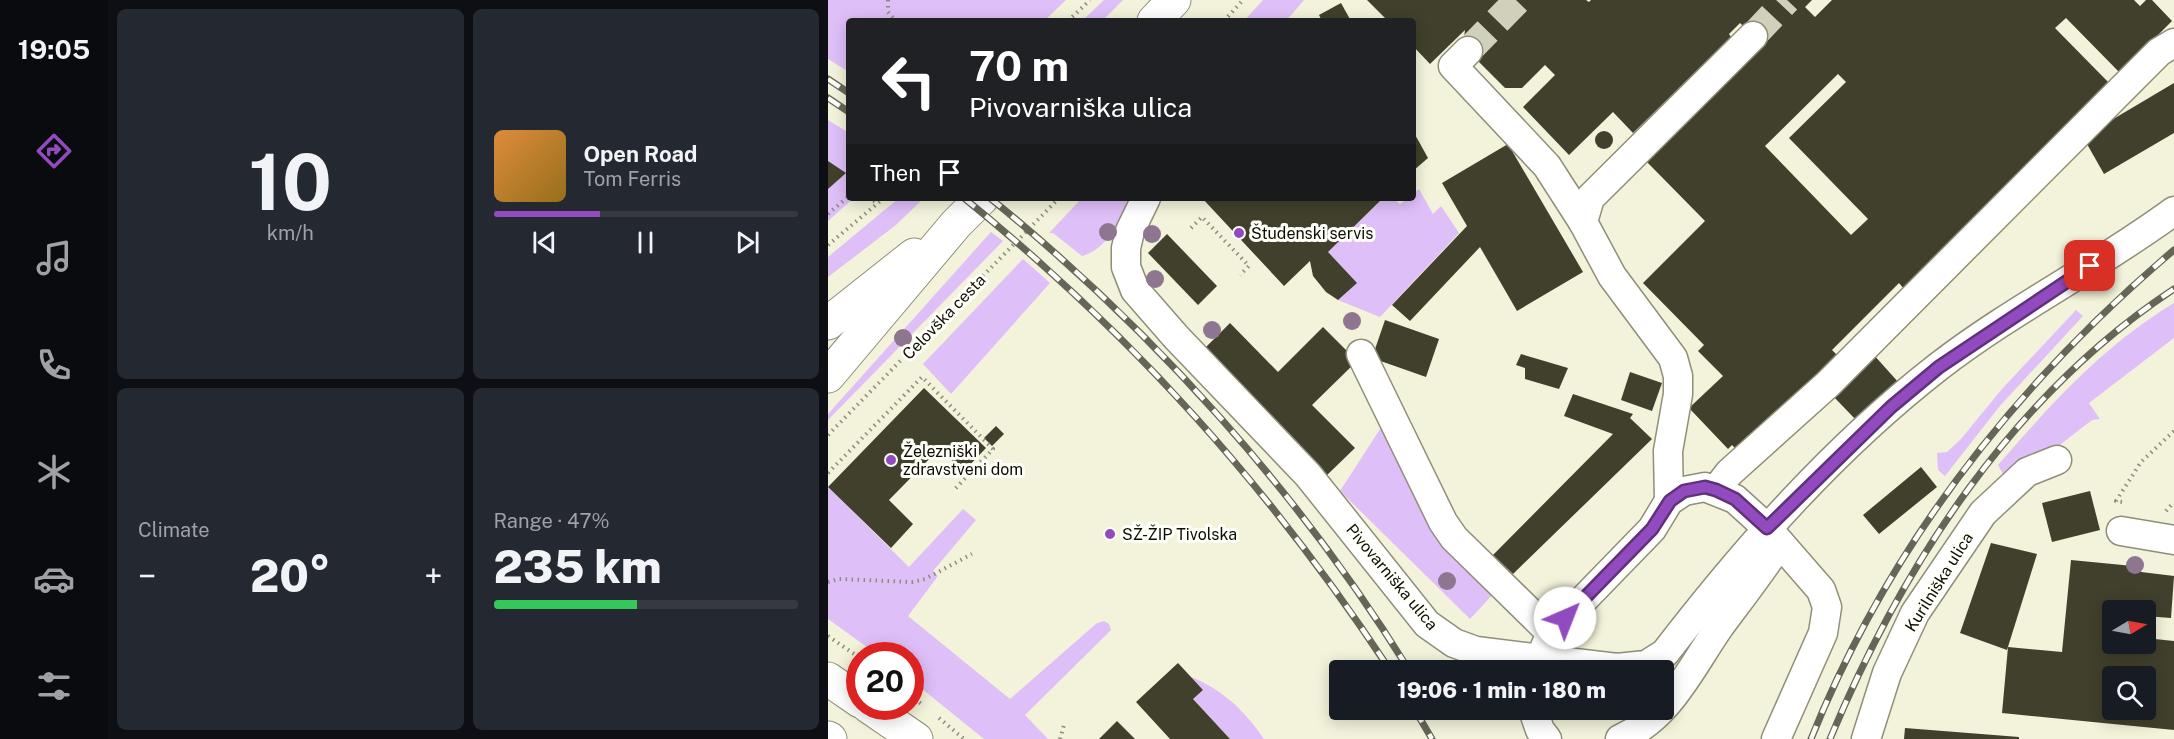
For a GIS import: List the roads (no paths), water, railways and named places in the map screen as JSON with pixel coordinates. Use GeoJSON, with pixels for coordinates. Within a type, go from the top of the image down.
{"type":"FeatureCollection","features":[{"type":"Feature","properties":{"kind":"main road"},"geometry":{"type":"LineString","coordinates":[[1157,18],[1174,0]]}},
{"type":"Feature","properties":{"kind":"main road"},"geometry":{"type":"LineString","coordinates":[[828,376],[979,201]]}},
{"type":"Feature","properties":{"kind":"main road"},"geometry":{"type":"LineString","coordinates":[[828,323],[870,288],[957,224]]}},
{"type":"Feature","properties":{"kind":"main road"},"geometry":{"type":"LineString","coordinates":[[828,297],[839,292],[870,288]]}},
{"type":"Feature","properties":{"kind":"main road"},"geometry":{"type":"LineString","coordinates":[[888,720],[916,739]]}},
{"type":"Feature","properties":{"kind":"street"},"geometry":{"type":"LineString","coordinates":[[1582,222],[1590,198],[1753,36]]}},
{"type":"Feature","properties":{"kind":"street"},"geometry":{"type":"LineString","coordinates":[[1716,490],[1729,473],[1828,384],[2144,67],[2174,43]]}},
{"type":"Feature","properties":{"kind":"street"},"geometry":{"type":"LineString","coordinates":[[1468,51],[1453,66],[1547,166],[1612,276],[1673,358],[1678,376],[1678,394],[1668,451],[1670,501]]}},
{"type":"Feature","properties":{"kind":"street","name":"Pivovarniška ulica"},"geometry":{"type":"LineString","coordinates":[[1145,201],[1130,231],[1126,267],[1135,290],[1308,475],[1427,624],[1454,643],[1476,651],[1542,653],[1617,668],[1646,665],[1665,653],[1891,407],[1939,367],[2174,211]]}},
{"type":"Feature","properties":{"kind":"street"},"geometry":{"type":"LineString","coordinates":[[1361,354],[1449,530],[1542,653],[1652,529],[1670,501],[1684,491],[1705,487],[1735,499],[1774,536],[1821,590],[1827,607],[1823,633],[1776,739]]}},
{"type":"Feature","properties":{"kind":"street","name":"Kurilniška ulica"},"geometry":{"type":"LineString","coordinates":[[1866,739],[1887,673],[1915,614],[1977,522],[2027,472],[2057,460]]}},
{"type":"Feature","properties":{"kind":"street"},"geometry":{"type":"LineString","coordinates":[[2121,531],[2174,540]]}},
{"type":"Feature","properties":{"kind":"street"},"geometry":{"type":"LineString","coordinates":[[1620,739],[1640,730],[1668,705],[1719,628],[1774,536]]}},
{"type":"Feature","properties":{"kind":"street"},"geometry":{"type":"LineString","coordinates":[[1536,720],[1547,739]]}},
{"type":"Feature","properties":{"kind":"tunnel"},"geometry":{"type":"LineString","coordinates":[[1468,51],[1518,0]]}},
{"type":"Feature","properties":{"kind":"tunnel"},"geometry":{"type":"LineString","coordinates":[[1753,36],[1787,0]]}},
{"type":"Feature","properties":{"kind":"railway"},"geometry":{"type":"LineString","coordinates":[[828,79],[846,91]]}},
{"type":"Feature","properties":{"kind":"railway"},"geometry":{"type":"LineString","coordinates":[[828,98],[846,110]]}},
{"type":"Feature","properties":{"kind":"railway"},"geometry":{"type":"LineString","coordinates":[[968,201],[1085,304],[1196,418],[1297,539],[1383,660]]}},
{"type":"Feature","properties":{"kind":"railway"},"geometry":{"type":"LineString","coordinates":[[994,201],[1109,302],[1219,417],[1271,477],[1320,540],[1402,660]]}},
{"type":"Feature","properties":{"kind":"railway"},"geometry":{"type":"LineString","coordinates":[[1811,739],[1843,668],[1878,600],[1918,534],[1962,472],[2010,412],[2062,356],[2116,302],[2174,250]]}},
{"type":"Feature","properties":{"kind":"railway"},"geometry":{"type":"LineString","coordinates":[[1830,739],[1859,674],[1892,610],[1928,548],[1969,488],[2014,432],[2063,379],[2116,332],[2174,289]]}},
{"type":"Feature","properties":{"kind":"railway"},"geometry":{"type":"LineString","coordinates":[[1421,720],[1432,739]]}},
{"type":"Feature","properties":{"kind":"place","name":"Študenski servis"},"geometry":{"type":"Point","coordinates":[1239,233]}},
{"type":"Feature","properties":{"kind":"place","name":"Železniški zdravstveni dom"},"geometry":{"type":"Point","coordinates":[891,460]}},
{"type":"Feature","properties":{"kind":"place","name":"SŽ-ŽIP Tivolska"},"geometry":{"type":"Point","coordinates":[1110,534]}}]}
